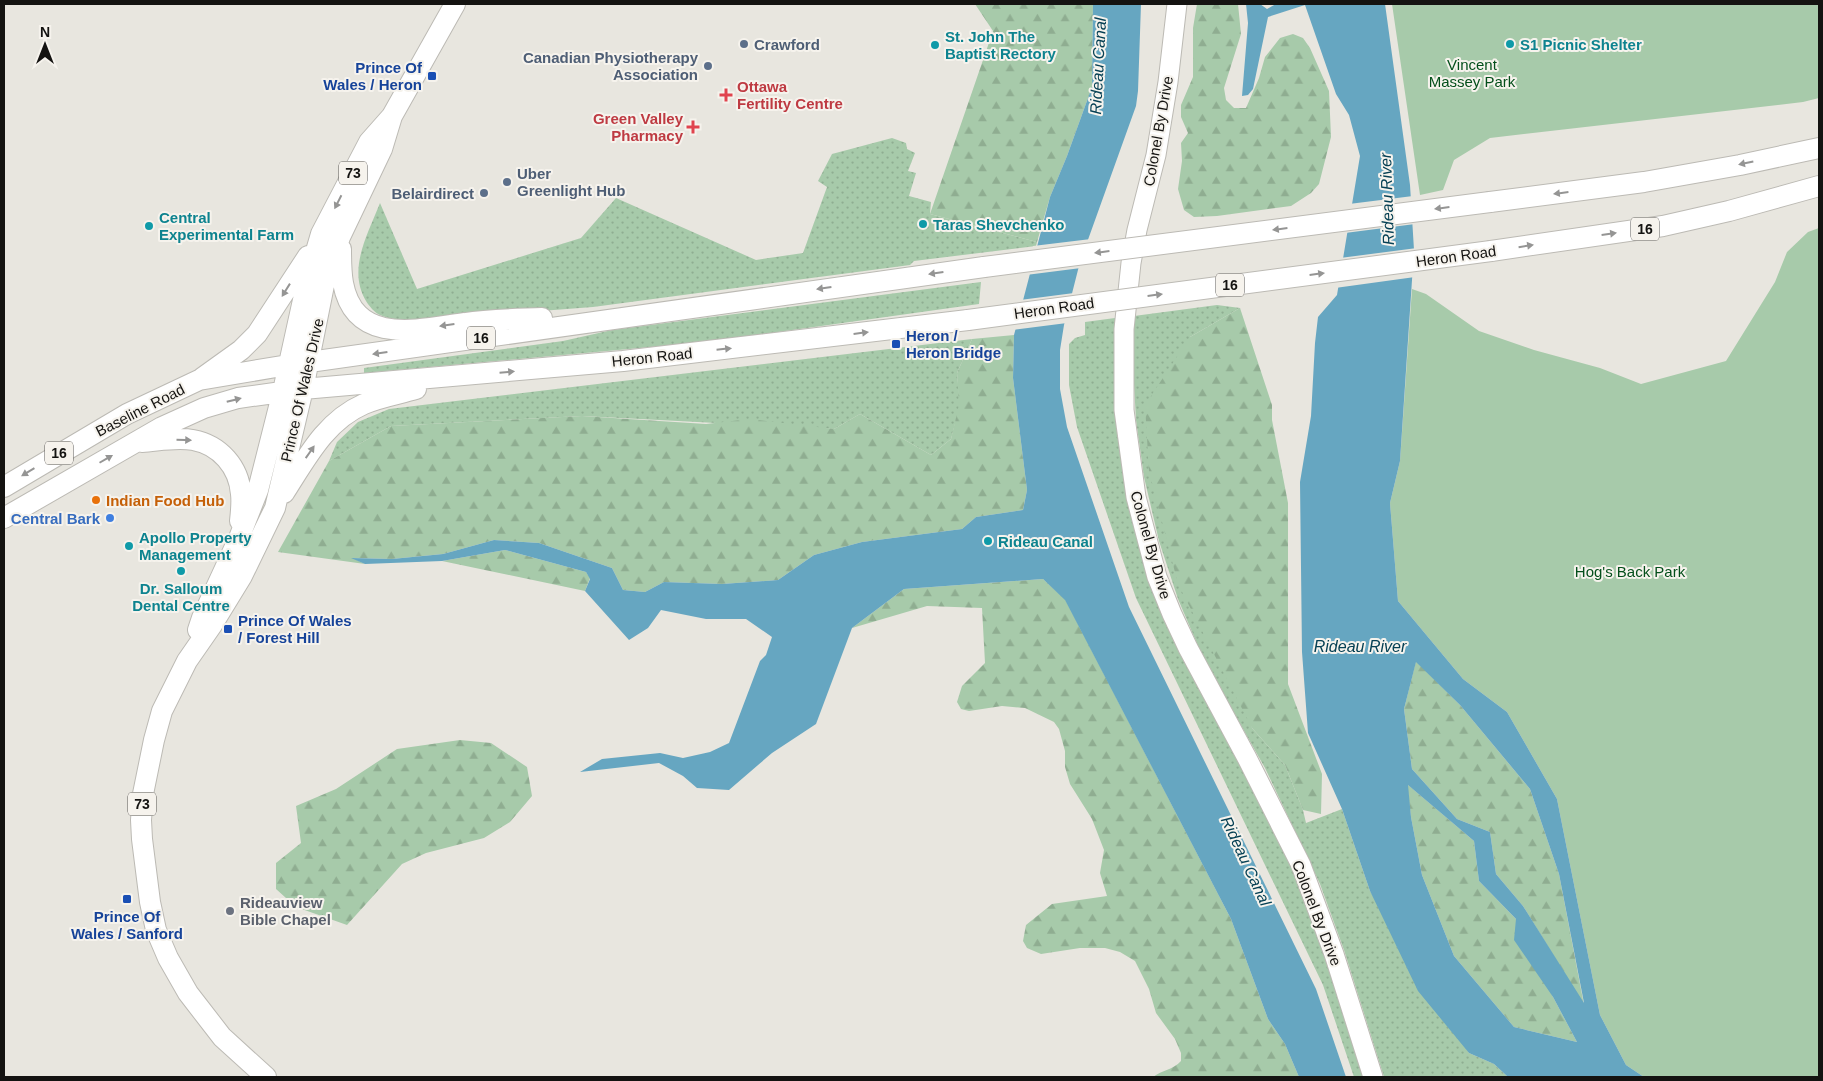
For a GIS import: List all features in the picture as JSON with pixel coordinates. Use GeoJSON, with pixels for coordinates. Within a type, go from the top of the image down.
{"type":"FeatureCollection","features":[{"type":"Feature","properties":{"kind":"main road","name":"Prince Of Wales Drive"},"geometry":{"type":"LineString","coordinates":[[233,571],[239,538],[264,472],[307,282],[331,235],[382,149],[392,116],[455,4]]}},
{"type":"Feature","properties":{"kind":"main road","name":"Colonel By Drive"},"geometry":{"type":"LineString","coordinates":[[1177,4],[1158,146],[1134,246],[1124,322],[1124,410],[1136,497],[1157,577],[1172,614],[1301,865],[1334,954],[1373,1077]]}},
{"type":"Feature","properties":{"kind":"main road","name":"16"},"geometry":{"type":"LineString","coordinates":[[288,365],[984,266],[1644,182],[1740,165],[1819,148]]}},
{"type":"Feature","properties":{"kind":"main road","name":"Heron Road"},"geometry":{"type":"LineString","coordinates":[[283,391],[632,360],[968,320],[1491,251],[1663,226],[1729,211],[1819,186]]}},
{"type":"Feature","properties":{"kind":"main road","name":"Prince Of Wales Drive"},"geometry":{"type":"LineString","coordinates":[[266,1077],[222,1037],[188,993],[168,958],[156,930],[150,902],[142,839],[143,794],[162,711],[191,654],[202,618],[275,508],[304,389],[324,285],[331,235]]}},
{"type":"Feature","properties":{"kind":"main road"},"geometry":{"type":"LineString","coordinates":[[331,235],[349,302],[367,322],[388,330],[410,330],[483,321],[653,313]]}},
{"type":"Feature","properties":{"kind":"main road"},"geometry":{"type":"LineString","coordinates":[[199,380],[241,350],[257,334],[331,235]]}},
{"type":"Feature","properties":{"kind":"main road","name":"Baseline Road"},"geometry":{"type":"LineString","coordinates":[[4,486],[115,420],[199,380],[288,365]]}},
{"type":"Feature","properties":{"kind":"main road"},"geometry":{"type":"LineString","coordinates":[[275,508],[324,432],[351,411],[365,404],[459,376]]}},
{"type":"Feature","properties":{"kind":"main road","name":"Baseline Road"},"geometry":{"type":"LineString","coordinates":[[4,518],[187,414],[238,398],[283,391]]}},
{"type":"Feature","properties":{"kind":"main road"},"geometry":{"type":"LineString","coordinates":[[135,442],[178,439],[193,440],[220,452],[233,467],[241,488],[239,538]]}},
{"type":"Feature","properties":{"kind":"green space"},"geometry":{"type":"Polygon","coordinates":[[[975,4],[1093,4],[1092,87],[1050,197],[1037,242],[930,214],[993,31],[975,4]]]}},
{"type":"Feature","properties":{"kind":"green space"},"geometry":{"type":"Polygon","coordinates":[[[1197,4],[1238,4],[1241,34],[1224,88],[1226,100],[1234,108],[1246,108],[1259,78],[1265,57],[1280,38],[1293,34],[1303,38],[1310,48],[1329,91],[1331,137],[1319,184],[1311,193],[1291,206],[1217,216],[1194,217],[1184,210],[1178,189],[1182,161],[1181,143],[1188,133],[1181,117],[1181,105],[1193,77],[1193,28],[1197,4]]]}},
{"type":"Feature","properties":{"kind":"green space","name":"Vincent Massey Park"},"geometry":{"type":"Polygon","coordinates":[[[1392,4],[1819,4],[1819,98],[1803,102],[1490,138],[1454,160],[1443,190],[1420,195],[1392,4]]]}},
{"type":"Feature","properties":{"kind":"green space"},"geometry":{"type":"Polygon","coordinates":[[[892,138],[906,143],[907,149],[915,153],[908,171],[916,173],[909,196],[931,202],[930,214],[1037,242],[1036,246],[914,261],[910,265],[593,307],[426,320],[397,319],[380,315],[366,301],[361,289],[358,277],[361,252],[380,203],[417,289],[581,238],[616,198],[756,260],[803,253],[827,187],[818,181],[832,154],[892,138]]]}},
{"type":"Feature","properties":{"kind":"green space","name":"Hog's Back Park"},"geometry":{"type":"Polygon","coordinates":[[[1819,228],[1819,1077],[1644,1077],[1626,1065],[1600,1015],[1557,799],[1507,712],[1463,679],[1398,601],[1390,503],[1400,461],[1412,289],[1426,294],[1479,331],[1534,350],[1600,368],[1641,384],[1726,361],[1775,282],[1787,252],[1808,232],[1819,228]]]}},
{"type":"Feature","properties":{"kind":"green space"},"geometry":{"type":"Polygon","coordinates":[[[981,282],[979,304],[706,342],[364,373],[364,368],[563,341],[612,330],[981,282]]]}},
{"type":"Feature","properties":{"kind":"green space"},"geometry":{"type":"Polygon","coordinates":[[[1217,305],[1240,308],[1190,337],[1252,728],[1285,765],[1303,810],[1306,823],[1342,809],[1370,891],[1469,1053],[1494,1064],[1508,1077],[1384,1077],[1344,950],[1320,884],[1265,768],[1204,660],[1178,599],[1159,541],[1144,477],[1136,420],[1133,366],[1134,316],[1217,305]]]}},
{"type":"Feature","properties":{"kind":"green space"},"geometry":{"type":"Polygon","coordinates":[[[1240,308],[1272,405],[1272,420],[1288,503],[1288,684],[1322,774],[1321,814],[1303,810],[1285,765],[1252,728],[1178,584],[1149,471],[1145,405],[1190,337],[1240,308]]]}},
{"type":"Feature","properties":{"kind":"green space"},"geometry":{"type":"Polygon","coordinates":[[[1115,318],[1115,367],[1158,601],[1185,663],[1245,771],[1300,886],[1366,1077],[1354,1077],[1323,985],[1136,598],[1077,427],[1069,385],[1069,344],[1075,338],[1085,335],[1085,322],[1115,318]]]}},
{"type":"Feature","properties":{"kind":"green space"},"geometry":{"type":"Polygon","coordinates":[[[1014,335],[1013,378],[1027,490],[1023,510],[976,517],[962,529],[862,542],[814,555],[778,580],[722,584],[664,582],[645,592],[623,590],[612,568],[539,543],[494,540],[443,554],[392,559],[353,558],[365,564],[278,552],[329,461],[391,426],[582,416],[706,424],[750,419],[834,429],[860,414],[931,455],[951,439],[959,405],[957,373],[972,339],[1014,335]]]}},
{"type":"Feature","properties":{"kind":"green space"},"geometry":{"type":"Polygon","coordinates":[[[972,339],[957,373],[960,405],[951,439],[931,455],[860,414],[834,429],[582,416],[391,426],[329,461],[337,442],[358,422],[389,409],[972,339]]]}},
{"type":"Feature","properties":{"kind":"green space"},"geometry":{"type":"Polygon","coordinates":[[[505,550],[586,572],[590,578],[585,591],[442,561],[505,550]]]}},
{"type":"Feature","properties":{"kind":"green space"},"geometry":{"type":"Polygon","coordinates":[[[1043,579],[1065,599],[1231,919],[1268,1019],[1285,1044],[1299,1077],[1153,1077],[1178,1064],[1181,1061],[1181,1053],[1175,1039],[1156,1013],[1149,989],[1135,961],[1120,952],[1105,948],[1080,948],[1041,954],[1027,948],[1023,941],[1026,925],[1052,904],[1107,896],[1100,873],[1104,850],[1092,819],[1070,784],[1065,767],[1065,751],[1059,729],[1054,722],[1025,708],[1002,706],[969,711],[961,709],[957,702],[962,686],[985,663],[982,608],[927,606],[852,628],[904,589],[1043,579]]]}},
{"type":"Feature","properties":{"kind":"green space"},"geometry":{"type":"Polygon","coordinates":[[[1416,661],[1460,705],[1530,789],[1559,874],[1584,1005],[1523,906],[1496,874],[1490,832],[1457,819],[1412,769],[1404,709],[1416,661]]]}},
{"type":"Feature","properties":{"kind":"green space"},"geometry":{"type":"Polygon","coordinates":[[[460,740],[491,743],[527,767],[532,796],[510,822],[484,838],[426,853],[402,864],[347,925],[296,907],[276,889],[276,863],[301,843],[296,806],[336,789],[397,749],[460,740]]]}},
{"type":"Feature","properties":{"kind":"green space"},"geometry":{"type":"Polygon","coordinates":[[[1407,784],[1474,841],[1479,881],[1516,919],[1553,997],[1577,1042],[1514,1027],[1454,956],[1422,875],[1407,784]]]}},
{"type":"Feature","properties":{"kind":"water","name":"Rideau Canal"},"geometry":{"type":"Polygon","coordinates":[[[1093,4],[1141,4],[1138,91],[1136,106],[1080,262],[1064,325],[1060,350],[1060,389],[1067,427],[1129,607],[1316,989],[1346,1077],[1299,1077],[1285,1044],[1268,1019],[1231,919],[1065,600],[1043,579],[904,589],[852,628],[816,724],[772,753],[729,790],[697,788],[683,776],[659,763],[580,772],[602,759],[660,753],[683,758],[710,752],[729,743],[760,661],[766,655],[772,637],[746,619],[706,619],[661,610],[648,628],[629,640],[585,591],[590,579],[586,572],[505,550],[442,561],[365,564],[351,558],[392,559],[443,554],[494,540],[539,543],[612,568],[623,590],[645,592],[664,582],[722,584],[778,580],[814,555],[862,542],[962,529],[976,517],[1023,510],[1027,490],[1013,378],[1014,335],[1050,197],[1092,87],[1093,4]]]}},
{"type":"Feature","properties":{"kind":"water","name":"Rideau River"},"geometry":{"type":"Polygon","coordinates":[[[1246,4],[1260,4],[1267,9],[1276,4],[1385,4],[1410,185],[1414,250],[1400,461],[1390,503],[1398,601],[1463,679],[1507,712],[1557,799],[1600,1015],[1626,1065],[1644,1077],[1508,1077],[1494,1064],[1469,1053],[1418,991],[1370,891],[1342,809],[1308,733],[1302,652],[1300,482],[1311,416],[1318,317],[1337,295],[1360,156],[1349,115],[1336,94],[1305,5],[1268,17],[1253,89],[1248,95],[1242,96],[1248,23],[1246,4]],[[1416,662],[1404,709],[1412,769],[1457,819],[1490,832],[1496,874],[1523,906],[1584,1003],[1559,874],[1530,789],[1460,705],[1416,662]],[[1408,785],[1411,817],[1422,875],[1454,956],[1514,1027],[1577,1042],[1553,997],[1514,940],[1516,919],[1479,881],[1474,841],[1408,785]]]}},
{"type":"Feature","properties":{"kind":"pier"},"geometry":{"type":"Polygon","coordinates":[[[1413,196],[1415,224],[1345,233],[1349,204],[1413,196]]]}},
{"type":"Feature","properties":{"kind":"pier"},"geometry":{"type":"Polygon","coordinates":[[[1091,239],[1081,268],[1026,275],[1033,246],[1091,239]]]}},
{"type":"Feature","properties":{"kind":"pier"},"geometry":{"type":"Polygon","coordinates":[[[1417,248],[1415,277],[1335,288],[1340,258],[1417,248]]]}},
{"type":"Feature","properties":{"kind":"pier"},"geometry":{"type":"Polygon","coordinates":[[[1074,293],[1067,323],[1012,330],[1020,300],[1074,293]]]}},
{"type":"Feature","properties":{"kind":"place","name":"Crawford"},"geometry":{"type":"Point","coordinates":[744,44]}},
{"type":"Feature","properties":{"kind":"place","name":"S1 Picnic Shelter"},"geometry":{"type":"Point","coordinates":[1510,44]}},
{"type":"Feature","properties":{"kind":"place","name":"St. John The Baptist Rectory"},"geometry":{"type":"Point","coordinates":[935,45]}},
{"type":"Feature","properties":{"kind":"place","name":"Canadian Physiotherapy Association"},"geometry":{"type":"Point","coordinates":[708,66]}},
{"type":"Feature","properties":{"kind":"place","name":"Prince Of Wales / Heron"},"geometry":{"type":"Point","coordinates":[432,76]}},
{"type":"Feature","properties":{"kind":"place","name":"Ottawa Fertility Centre"},"geometry":{"type":"Point","coordinates":[726,95]}},
{"type":"Feature","properties":{"kind":"place","name":"Green Valley Pharmacy"},"geometry":{"type":"Point","coordinates":[693,127]}},
{"type":"Feature","properties":{"kind":"place","name":"Uber Greenlight Hub"},"geometry":{"type":"Point","coordinates":[507,182]}},
{"type":"Feature","properties":{"kind":"place","name":"Belairdirect"},"geometry":{"type":"Point","coordinates":[484,193]}},
{"type":"Feature","properties":{"kind":"place","name":"Taras Shevchenko"},"geometry":{"type":"Point","coordinates":[923,224]}},
{"type":"Feature","properties":{"kind":"place","name":"Central Experimental Farm"},"geometry":{"type":"Point","coordinates":[149,226]}},
{"type":"Feature","properties":{"kind":"place","name":"Heron / Heron Bridge"},"geometry":{"type":"Point","coordinates":[896,344]}},
{"type":"Feature","properties":{"kind":"place","name":"Indian Food Hub"},"geometry":{"type":"Point","coordinates":[96,500]}},
{"type":"Feature","properties":{"kind":"place","name":"Central Bark"},"geometry":{"type":"Point","coordinates":[110,518]}},
{"type":"Feature","properties":{"kind":"place","name":"Rideau Canal"},"geometry":{"type":"Point","coordinates":[988,541]}},
{"type":"Feature","properties":{"kind":"place","name":"Apollo Property Management"},"geometry":{"type":"Point","coordinates":[129,546]}},
{"type":"Feature","properties":{"kind":"place","name":"Dr. Salloum Dental Centre"},"geometry":{"type":"Point","coordinates":[181,571]}},
{"type":"Feature","properties":{"kind":"place","name":"Prince Of Wales / Forest Hill"},"geometry":{"type":"Point","coordinates":[228,629]}},
{"type":"Feature","properties":{"kind":"place","name":"Prince Of Wales / Sanford"},"geometry":{"type":"Point","coordinates":[127,899]}},
{"type":"Feature","properties":{"kind":"place","name":"Rideauview Bible Chapel"},"geometry":{"type":"Point","coordinates":[230,911]}}]}
